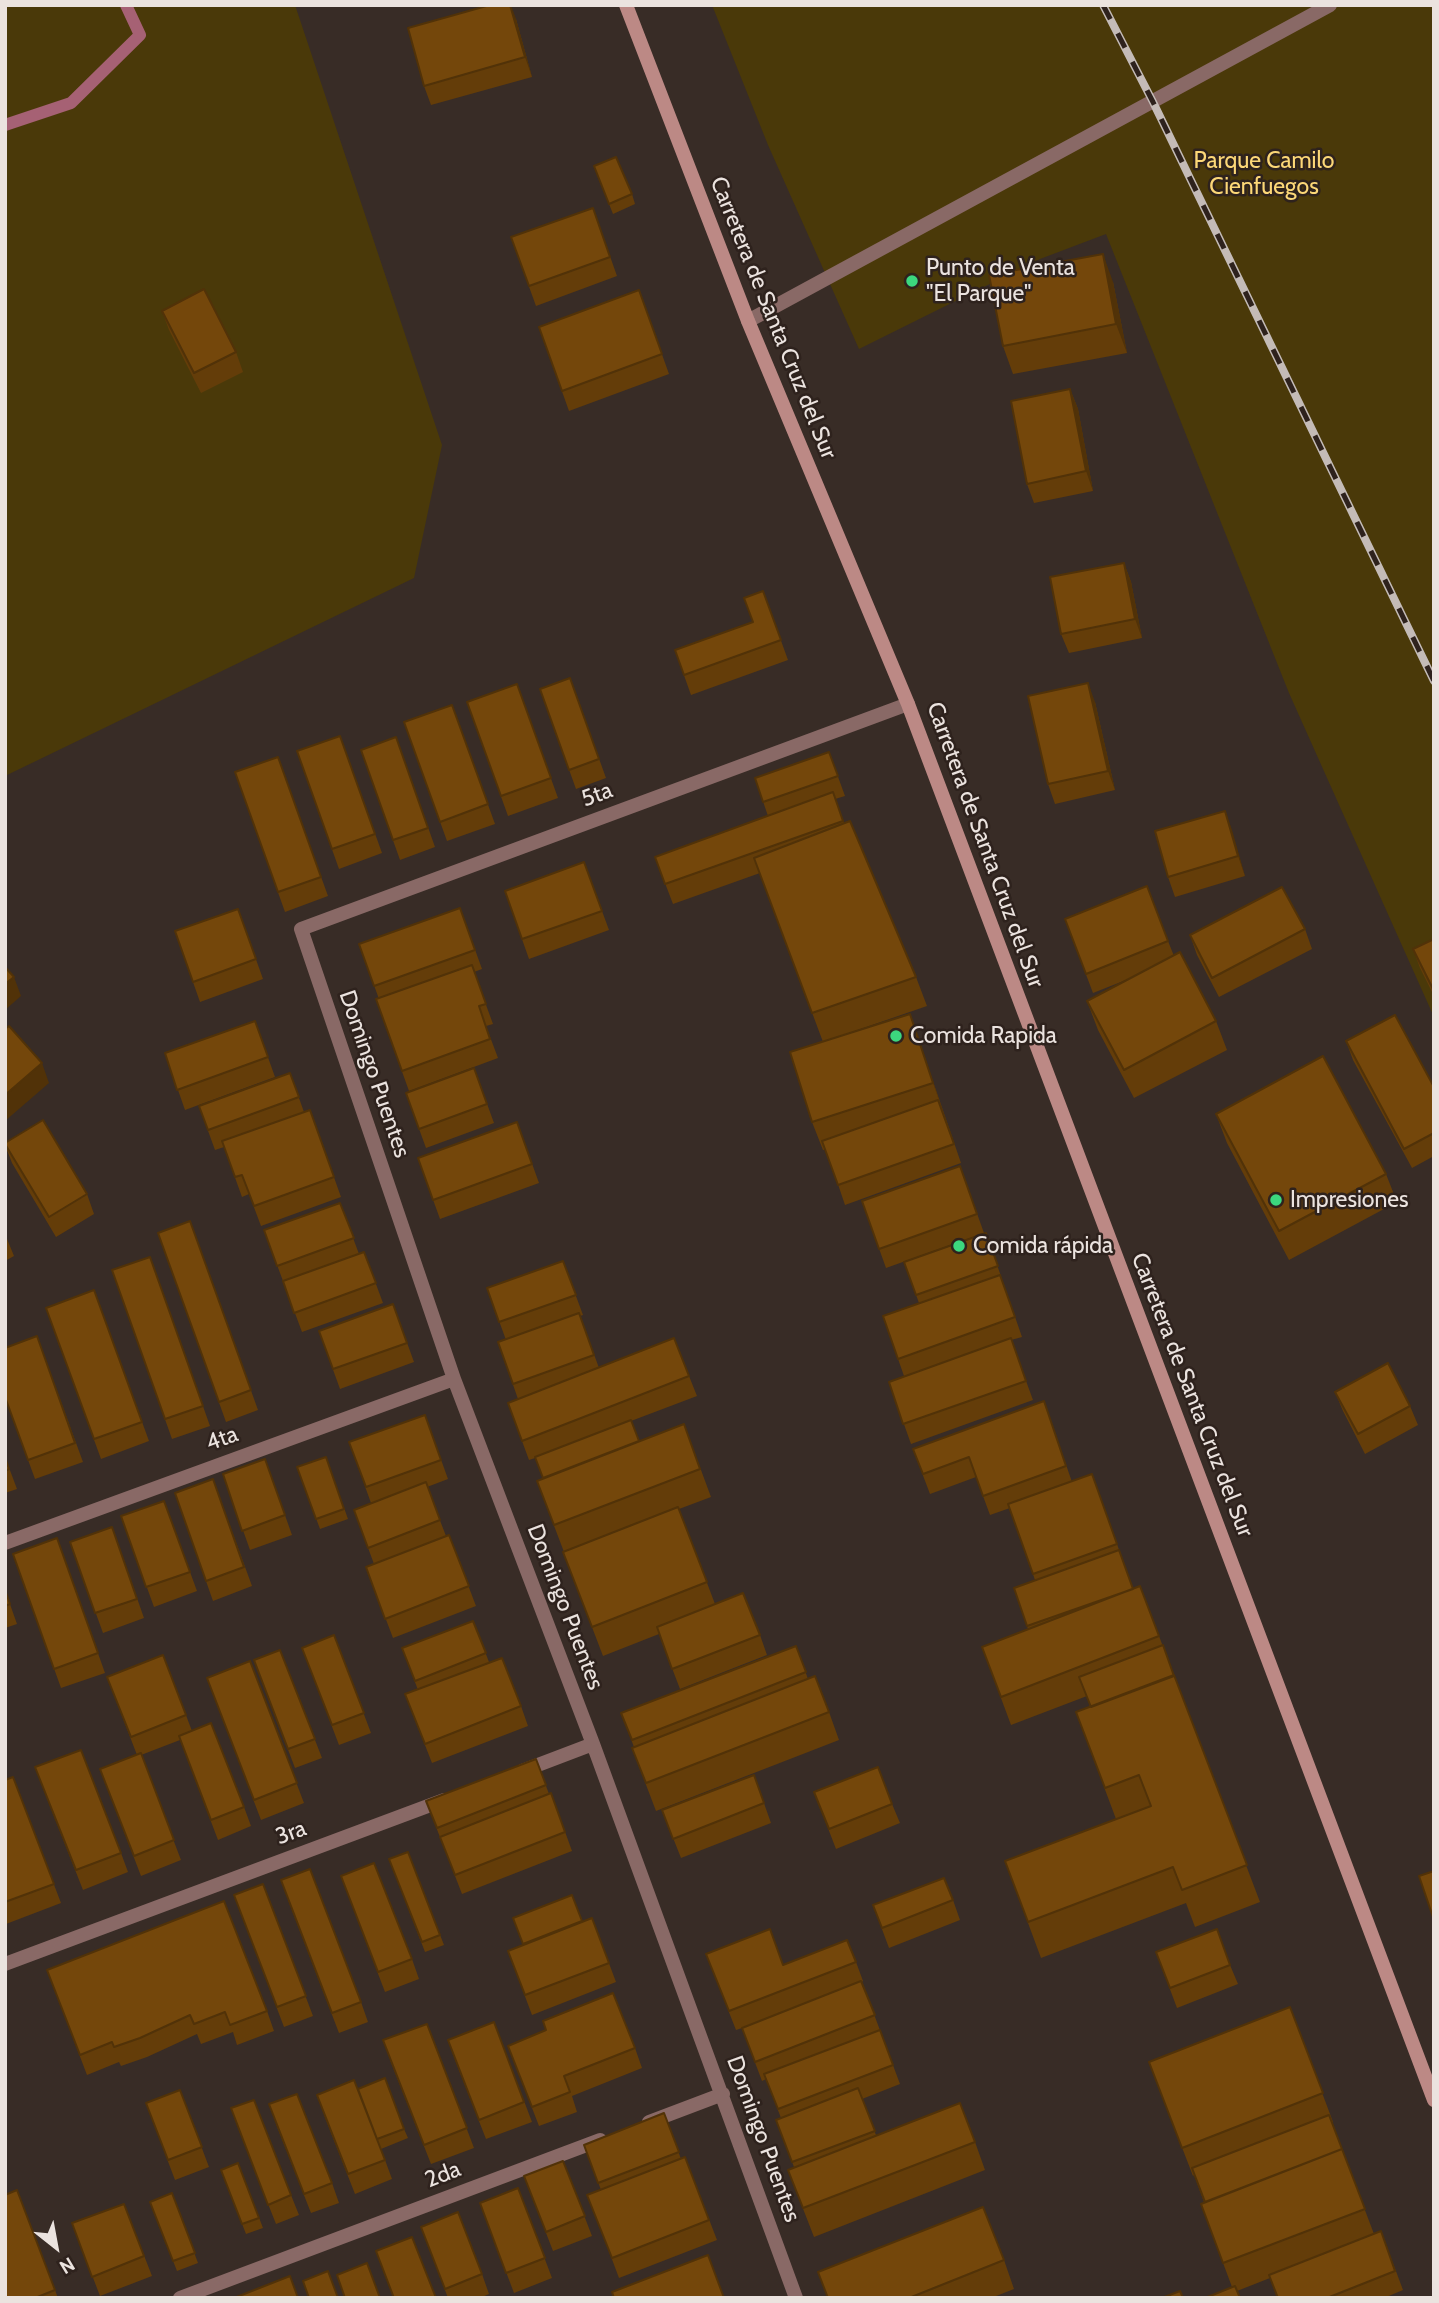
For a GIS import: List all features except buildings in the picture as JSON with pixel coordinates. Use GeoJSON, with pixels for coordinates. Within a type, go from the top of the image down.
{"type":"FeatureCollection","features":[{"type":"Feature","properties":{"kind":"main road","name":"Carretera de Santa Cruz del Sur"},"geometry":{"type":"LineString","coordinates":[[626,5],[748,321],[908,704],[1433,2093]]}},
{"type":"Feature","properties":{"kind":"street"},"geometry":{"type":"LineString","coordinates":[[748,321],[1330,5]]}},
{"type":"Feature","properties":{"kind":"street","name":"5ta"},"geometry":{"type":"LineString","coordinates":[[301,929],[908,704]]}},
{"type":"Feature","properties":{"kind":"street","name":"Domingo Puentes"},"geometry":{"type":"LineString","coordinates":[[301,929],[454,1379],[593,1744],[796,2298]]}},
{"type":"Feature","properties":{"kind":"street","name":"4ta"},"geometry":{"type":"LineString","coordinates":[[5,1543],[454,1379]]}},
{"type":"Feature","properties":{"kind":"street"},"geometry":{"type":"LineString","coordinates":[[515,1774],[593,1744]]}},
{"type":"Feature","properties":{"kind":"street","name":"3ra"},"geometry":{"type":"LineString","coordinates":[[5,1964],[463,1793]]}},
{"type":"Feature","properties":{"kind":"street","name":"2da"},"geometry":{"type":"LineString","coordinates":[[180,2298],[723,2094]]}},
{"type":"Feature","properties":{"kind":"green space"},"geometry":{"type":"Polygon","coordinates":[[[5,5],[295,5],[442,445],[414,578],[5,776],[5,5]]]}},
{"type":"Feature","properties":{"kind":"green space","name":"Parque Camilo Cienfuegos"},"geometry":{"type":"Polygon","coordinates":[[[712,5],[1434,5],[1434,1017],[1289,693],[1106,234],[1040,259],[859,349],[768,145],[712,5]]]}},
{"type":"Feature","properties":{"kind":"waterway"},"geometry":{"type":"LineString","coordinates":[[5,125],[71,103],[140,35],[126,5]]}},
{"type":"Feature","properties":{"kind":"railway"},"geometry":{"type":"LineString","coordinates":[[1103,5],[1153,102],[1434,681]]}},
{"type":"Feature","properties":{"kind":"place","name":"Punto de Venta \"El Parque\""},"geometry":{"type":"Point","coordinates":[912,281]}},
{"type":"Feature","properties":{"kind":"place","name":"Comida Rapida"},"geometry":{"type":"Point","coordinates":[896,1036]}},
{"type":"Feature","properties":{"kind":"place","name":"Impresiones"},"geometry":{"type":"Point","coordinates":[1276,1200]}},
{"type":"Feature","properties":{"kind":"place","name":"Comida rápida"},"geometry":{"type":"Point","coordinates":[959,1246]}}]}
